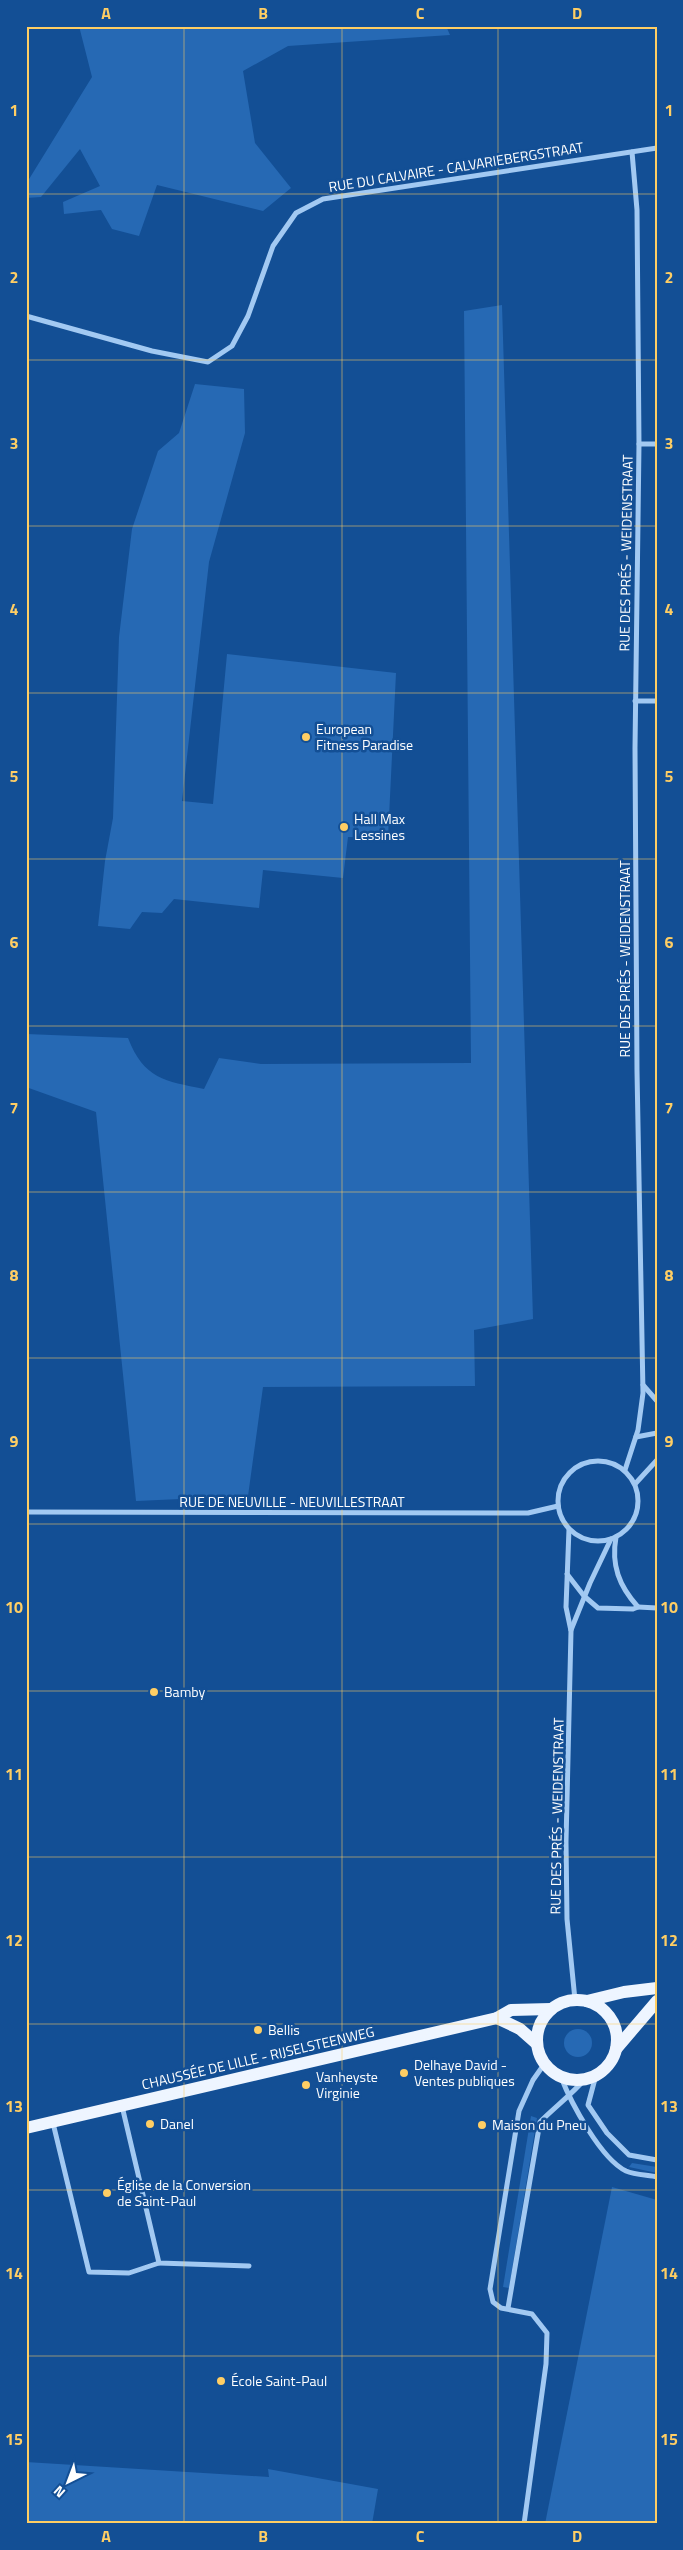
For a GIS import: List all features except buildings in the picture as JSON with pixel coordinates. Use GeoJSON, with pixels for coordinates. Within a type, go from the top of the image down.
{"type":"FeatureCollection","features":[{"type":"Feature","properties":{"kind":"main road"},"geometry":{"type":"LineString","coordinates":[[537,2044],[541,2022],[551,2010],[562,2003],[657,1988]]}},
{"type":"Feature","properties":{"kind":"main road"},"geometry":{"type":"LineString","coordinates":[[581,2001],[600,2008],[611,2019],[616,2034],[616,2049]]}},
{"type":"Feature","properties":{"kind":"main road"},"geometry":{"type":"LineString","coordinates":[[497,2018],[520,2029],[537,2044],[544,2063],[561,2077],[573,2080],[591,2077],[609,2064],[616,2049],[657,2001]]}},
{"type":"Feature","properties":{"kind":"main road","name":"CHAUSSÉE DE LILLE - RIJSELSTEENWEG"},"geometry":{"type":"LineString","coordinates":[[26,2128],[497,2018],[510,2010],[551,2010]]}},
{"type":"Feature","properties":{"kind":"street","name":"RUE DU CALVAIRE - CALVARIEBERGSTRAAT"},"geometry":{"type":"LineString","coordinates":[[26,316],[152,351],[208,362],[232,346],[248,316],[273,246],[296,213],[323,198],[657,148]]}},
{"type":"Feature","properties":{"kind":"street","name":"RUE DES PRÉS - WEIDENSTRAAT"},"geometry":{"type":"LineString","coordinates":[[571,1631],[584,1596],[614,1538],[632,1524],[637,1515],[639,1504],[635,1484],[625,1470],[636,1437],[643,1385],[637,1071],[635,701],[639,444],[637,210],[632,152]]}},
{"type":"Feature","properties":{"kind":"street","name":"RUE DES PRÉS - WEIDENSTRAAT"},"geometry":{"type":"LineString","coordinates":[[639,444],[657,444]]}},
{"type":"Feature","properties":{"kind":"street"},"geometry":{"type":"LineString","coordinates":[[635,701],[657,700]]}},
{"type":"Feature","properties":{"kind":"street"},"geometry":{"type":"LineString","coordinates":[[643,1385],[657,1400]]}},
{"type":"Feature","properties":{"kind":"street"},"geometry":{"type":"LineString","coordinates":[[636,1437],[657,1433]]}},
{"type":"Feature","properties":{"kind":"street"},"geometry":{"type":"LineString","coordinates":[[558,1506],[562,1482],[569,1472],[579,1465],[603,1460],[625,1470]]}},
{"type":"Feature","properties":{"kind":"street"},"geometry":{"type":"LineString","coordinates":[[635,1484],[657,1460]]}},
{"type":"Feature","properties":{"kind":"street","name":"RUE DES PRÉS - WEIDENSTRAAT"},"geometry":{"type":"LineString","coordinates":[[558,1506],[568,1528],[566,1607],[571,1631],[566,1842],[567,1919],[581,2001]]}},
{"type":"Feature","properties":{"kind":"street","name":"RUE DE NEUVILLE - NEUVILLESTRAAT"},"geometry":{"type":"LineString","coordinates":[[26,1512],[528,1513],[558,1506]]}},
{"type":"Feature","properties":{"kind":"street"},"geometry":{"type":"LineString","coordinates":[[568,1528],[576,1534],[593,1541],[614,1538],[616,1572],[626,1594],[638,1607]]}},
{"type":"Feature","properties":{"kind":"street"},"geometry":{"type":"LineString","coordinates":[[567,1574],[584,1596],[598,1608],[657,1608]]}},
{"type":"Feature","properties":{"kind":"street"},"geometry":{"type":"LineString","coordinates":[[524,2524],[546,2364],[548,2333],[532,2314],[502,2308],[493,2302],[490,2288],[519,2111],[533,2080],[544,2063]]}},
{"type":"Feature","properties":{"kind":"street"},"geometry":{"type":"LineString","coordinates":[[561,2077],[579,2117],[612,2159],[626,2171],[657,2177]]}},
{"type":"Feature","properties":{"kind":"street"},"geometry":{"type":"LineString","coordinates":[[508,2308],[540,2122],[560,2102],[569,2097],[591,2077]]}},
{"type":"Feature","properties":{"kind":"street"},"geometry":{"type":"LineString","coordinates":[[591,2077],[588,2105],[601,2124],[628,2155],[657,2160]]}},
{"type":"Feature","properties":{"kind":"street"},"geometry":{"type":"LineString","coordinates":[[122,2105],[159,2263]]}},
{"type":"Feature","properties":{"kind":"street"},"geometry":{"type":"LineString","coordinates":[[52,2122],[89,2272],[129,2273],[159,2263],[249,2266]]}},
{"type":"Feature","properties":{"kind":"shaded area"},"geometry":{"type":"Polygon","coordinates":[[[79,26],[446,26],[450,35],[288,46],[243,71],[255,143],[291,188],[263,211],[157,185],[139,236],[112,229],[101,210],[64,214],[63,202],[100,186],[80,149],[41,197],[26,198],[26,184],[92,77],[79,26]]]}},
{"type":"Feature","properties":{"kind":"shaded area"},"geometry":{"type":"Polygon","coordinates":[[[502,305],[533,1319],[474,1330],[475,1386],[263,1387],[248,1496],[136,1501],[96,1112],[26,1087],[26,1034],[128,1038],[141,1062],[157,1076],[204,1089],[219,1058],[261,1064],[471,1063],[464,311],[502,305]]]}},
{"type":"Feature","properties":{"kind":"shaded area"},"geometry":{"type":"Polygon","coordinates":[[[195,384],[244,389],[245,433],[209,562],[182,801],[213,804],[227,654],[396,673],[388,838],[348,837],[343,878],[263,870],[259,908],[174,899],[162,913],[142,912],[130,929],[98,926],[105,861],[113,818],[119,637],[132,529],[158,451],[179,433],[195,384]]]}},
{"type":"Feature","properties":{"kind":"shaded area"},"geometry":{"type":"Polygon","coordinates":[[[578,2029],[588,2033],[592,2043],[588,2053],[578,2057],[568,2053],[564,2043],[568,2033],[578,2029]]]}},
{"type":"Feature","properties":{"kind":"shaded area"},"geometry":{"type":"Polygon","coordinates":[[[531,2116],[537,2118],[509,2288],[503,2287],[531,2116]]]}},
{"type":"Feature","properties":{"kind":"shaded area"},"geometry":{"type":"Polygon","coordinates":[[[632,2163],[657,2167],[657,2173],[629,2167],[632,2163]]]}},
{"type":"Feature","properties":{"kind":"shaded area"},"geometry":{"type":"Polygon","coordinates":[[[612,2187],[657,2200],[657,2524],[545,2524],[612,2187]]]}},
{"type":"Feature","properties":{"kind":"shaded area"},"geometry":{"type":"Polygon","coordinates":[[[26,2462],[269,2477],[268,2469],[378,2489],[372,2524],[26,2524],[26,2462]]]}},
{"type":"Feature","properties":{"kind":"place","name":"European Fitness Paradise"},"geometry":{"type":"Point","coordinates":[306,737]}},
{"type":"Feature","properties":{"kind":"place","name":"Hall Max Lessines"},"geometry":{"type":"Point","coordinates":[344,827]}},
{"type":"Feature","properties":{"kind":"place","name":"Bamby"},"geometry":{"type":"Point","coordinates":[154,1692]}},
{"type":"Feature","properties":{"kind":"place","name":"Bellis"},"geometry":{"type":"Point","coordinates":[258,2030]}},
{"type":"Feature","properties":{"kind":"place","name":"Delhaye David - Ventes publiques"},"geometry":{"type":"Point","coordinates":[404,2073]}},
{"type":"Feature","properties":{"kind":"place","name":"Vanheyste Virginie"},"geometry":{"type":"Point","coordinates":[306,2085]}},
{"type":"Feature","properties":{"kind":"place","name":"Danel"},"geometry":{"type":"Point","coordinates":[150,2124]}},
{"type":"Feature","properties":{"kind":"place","name":"Maison du Pneu"},"geometry":{"type":"Point","coordinates":[482,2125]}},
{"type":"Feature","properties":{"kind":"place","name":"Église de la Conversion de Saint-Paul"},"geometry":{"type":"Point","coordinates":[107,2193]}},
{"type":"Feature","properties":{"kind":"place","name":"École Saint-Paul"},"geometry":{"type":"Point","coordinates":[221,2381]}}]}
